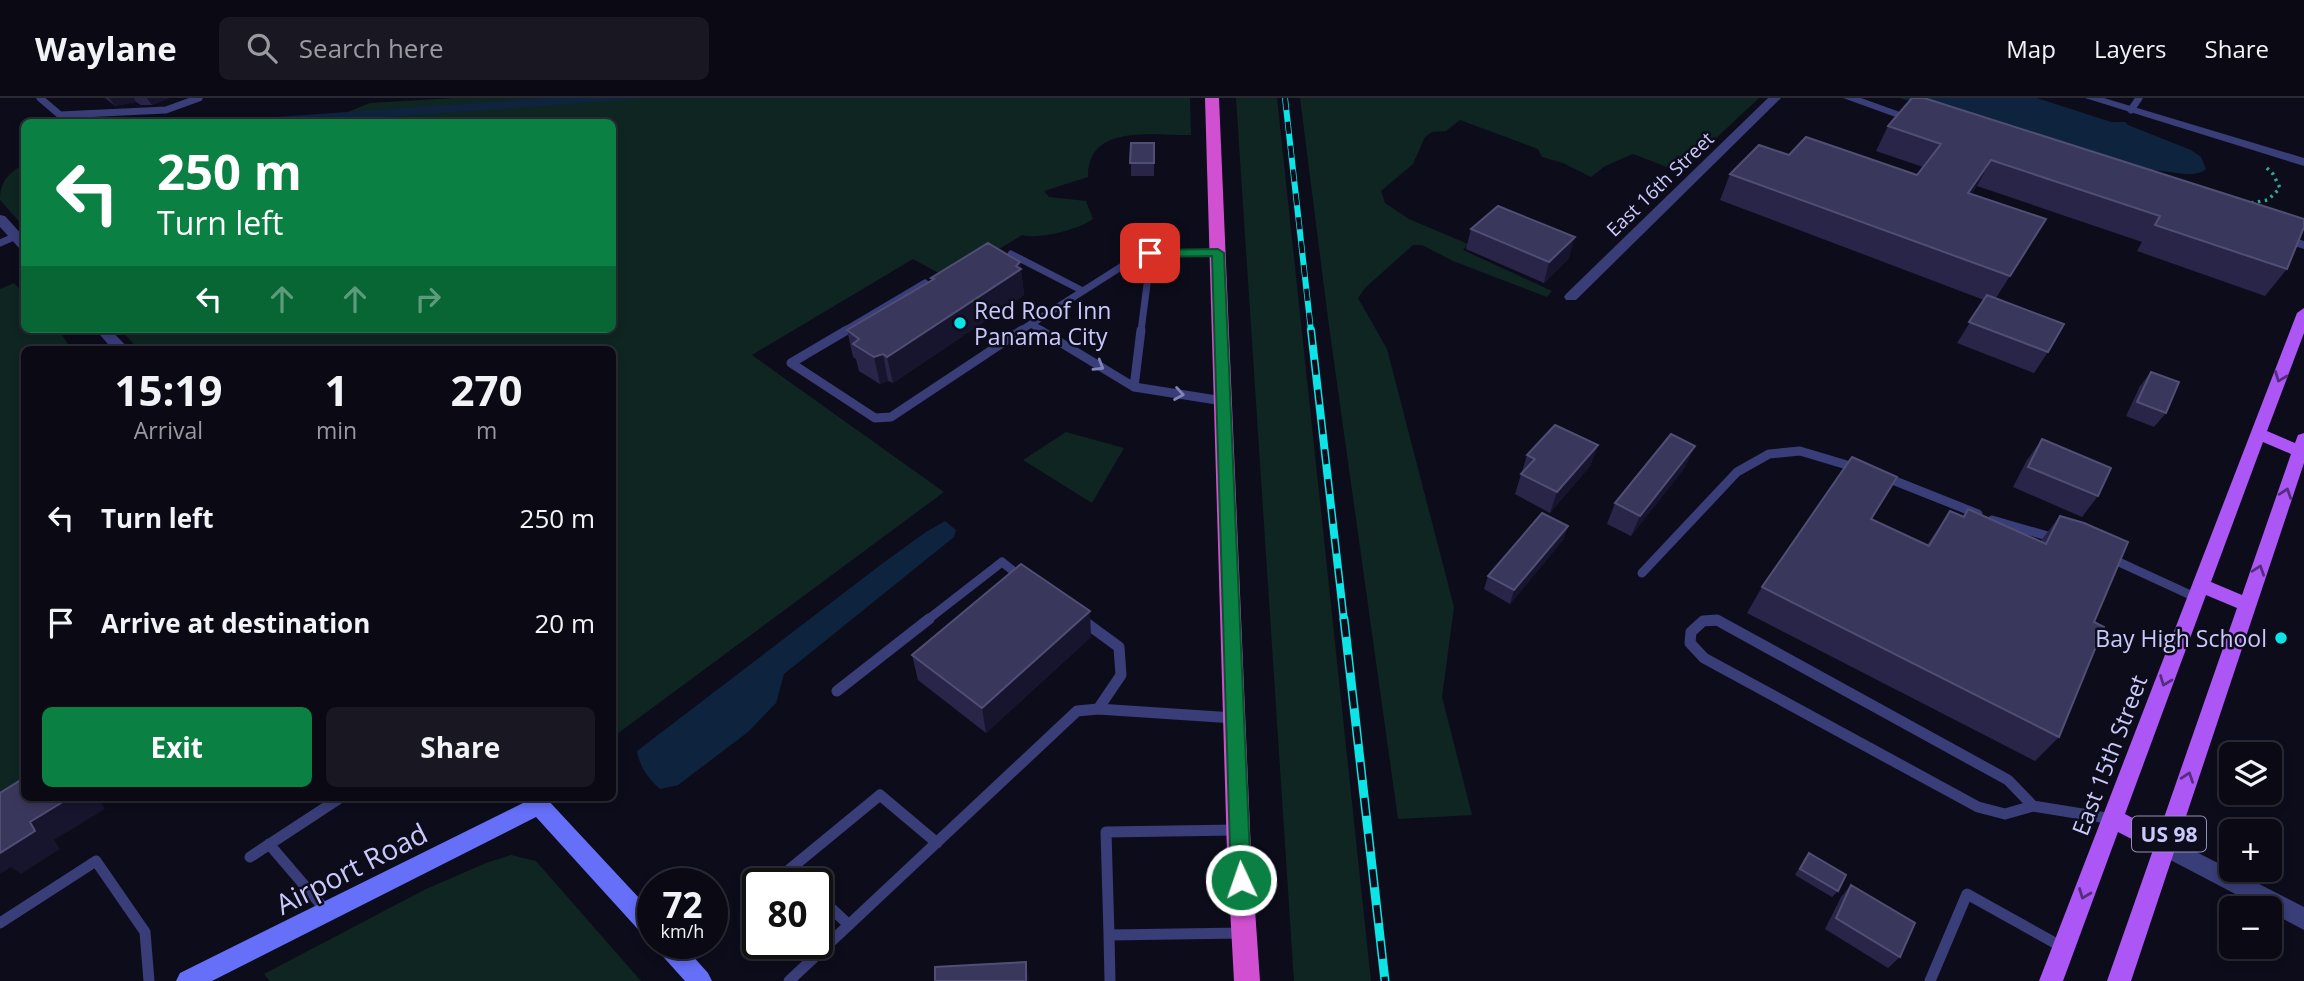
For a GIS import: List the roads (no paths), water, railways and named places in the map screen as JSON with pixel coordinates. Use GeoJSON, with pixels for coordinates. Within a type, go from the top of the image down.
{"type":"FeatureCollection","features":[{"type":"Feature","properties":{"kind":"highway"},"geometry":{"type":"LineString","coordinates":[[1212,98],[1238,830],[1247,981]]}},
{"type":"Feature","properties":{"kind":"main road","name":"East 15th Street"},"geometry":{"type":"LineString","coordinates":[[2051,981],[2303,321]]}},
{"type":"Feature","properties":{"kind":"main road"},"geometry":{"type":"LineString","coordinates":[[2258,434],[2302,445]]}},
{"type":"Feature","properties":{"kind":"main road","name":"US 98"},"geometry":{"type":"LineString","coordinates":[[2119,981],[2302,445]]}},
{"type":"Feature","properties":{"kind":"main road"},"geometry":{"type":"LineString","coordinates":[[2199,591],[2247,605]]}},
{"type":"Feature","properties":{"kind":"main road"},"geometry":{"type":"LineString","coordinates":[[536,801],[637,911]]}},
{"type":"Feature","properties":{"kind":"main road","name":"Airport Road"},"geometry":{"type":"LineString","coordinates":[[188,981],[328,913],[536,801]]}},
{"type":"Feature","properties":{"kind":"main road"},"geometry":{"type":"LineString","coordinates":[[2113,819],[2165,846]]}},
{"type":"Feature","properties":{"kind":"main road"},"geometry":{"type":"LineString","coordinates":[[680,959],[700,981]]}},
{"type":"Feature","properties":{"kind":"street","name":"East 16th Street"},"geometry":{"type":"LineString","coordinates":[[1571,297],[1775,98]]}},
{"type":"Feature","properties":{"kind":"street"},"geometry":{"type":"LineString","coordinates":[[1849,98],[1928,124]]}},
{"type":"Feature","properties":{"kind":"street"},"geometry":{"type":"LineString","coordinates":[[2091,98],[2304,162]]}},
{"type":"Feature","properties":{"kind":"street"},"geometry":{"type":"LineString","coordinates":[[0,219],[20,241]]}},
{"type":"Feature","properties":{"kind":"street"},"geometry":{"type":"LineString","coordinates":[[2258,230],[2304,245]]}},
{"type":"Feature","properties":{"kind":"street"},"geometry":{"type":"LineString","coordinates":[[107,333],[118,346]]}},
{"type":"Feature","properties":{"kind":"street"},"geometry":{"type":"LineString","coordinates":[[2165,846],[2304,919]]}},
{"type":"Feature","properties":{"kind":"lane"},"geometry":{"type":"LineString","coordinates":[[40,98],[60,115],[166,110],[199,98]]}},
{"type":"Feature","properties":{"kind":"lane"},"geometry":{"type":"LineString","coordinates":[[2131,110],[2139,98]]}},
{"type":"Feature","properties":{"kind":"lane"},"geometry":{"type":"LineString","coordinates":[[0,243],[20,241]]}},
{"type":"Feature","properties":{"kind":"lane"},"geometry":{"type":"LineString","coordinates":[[925,283],[791,363],[863,412],[875,418],[891,417],[1124,265],[1150,253],[1218,253]]}},
{"type":"Feature","properties":{"kind":"lane"},"geometry":{"type":"LineString","coordinates":[[1134,387],[1150,253]]}},
{"type":"Feature","properties":{"kind":"lane"},"geometry":{"type":"LineString","coordinates":[[1011,254],[1083,291]]}},
{"type":"Feature","properties":{"kind":"lane"},"geometry":{"type":"LineString","coordinates":[[1031,324],[1134,387],[1223,401]]}},
{"type":"Feature","properties":{"kind":"lane"},"geometry":{"type":"LineString","coordinates":[[1642,573],[1737,472],[1769,454],[1800,451],[1898,481],[2001,524],[2071,543]]}},
{"type":"Feature","properties":{"kind":"lane"},"geometry":{"type":"LineString","coordinates":[[2095,552],[2199,591]]}},
{"type":"Feature","properties":{"kind":"lane"},"geometry":{"type":"LineString","coordinates":[[837,691],[1002,562],[1034,585]]}},
{"type":"Feature","properties":{"kind":"lane"},"geometry":{"type":"LineString","coordinates":[[1076,616],[1119,647],[1121,675],[1098,709]]}},
{"type":"Feature","properties":{"kind":"lane"},"geometry":{"type":"LineString","coordinates":[[2033,807],[2008,780],[1717,620],[1703,621],[1691,632],[1690,643],[1704,658],[1978,807],[2005,814],[2033,807],[2113,819]]}},
{"type":"Feature","properties":{"kind":"lane"},"geometry":{"type":"LineString","coordinates":[[789,981],[1077,711],[1098,709],[1234,718]]}},
{"type":"Feature","properties":{"kind":"lane"},"geometry":{"type":"LineString","coordinates":[[791,868],[880,794],[937,843]]}},
{"type":"Feature","properties":{"kind":"lane"},"geometry":{"type":"LineString","coordinates":[[250,857],[335,801]]}},
{"type":"Feature","properties":{"kind":"lane"},"geometry":{"type":"LineString","coordinates":[[1110,981],[1106,832],[1238,830]]}},
{"type":"Feature","properties":{"kind":"lane"},"geometry":{"type":"LineString","coordinates":[[269,845],[328,913]]}},
{"type":"Feature","properties":{"kind":"lane"},"geometry":{"type":"LineString","coordinates":[[0,923],[96,861],[145,932],[149,981]]}},
{"type":"Feature","properties":{"kind":"lane"},"geometry":{"type":"LineString","coordinates":[[1930,981],[1967,894],[2064,948]]}},
{"type":"Feature","properties":{"kind":"lane"},"geometry":{"type":"LineString","coordinates":[[833,910],[849,925]]}},
{"type":"Feature","properties":{"kind":"lane"},"geometry":{"type":"LineString","coordinates":[[1109,935],[1243,933]]}},
{"type":"Feature","properties":{"kind":"water"},"geometry":{"type":"Polygon","coordinates":[[[549,98],[651,98],[361,119],[245,119],[549,98]]]}},
{"type":"Feature","properties":{"kind":"water"},"geometry":{"type":"Polygon","coordinates":[[[1900,98],[2037,98],[2111,122],[2125,122],[2191,150],[2201,157],[2206,169],[2193,174],[2149,171],[1900,98]]]}},
{"type":"Feature","properties":{"kind":"water"},"geometry":{"type":"Polygon","coordinates":[[[945,521],[956,530],[954,537],[784,674],[776,703],[748,732],[678,785],[660,789],[651,780],[642,767],[637,751],[883,563],[945,521]]]}},
{"type":"Feature","properties":{"kind":"railway"},"geometry":{"type":"LineString","coordinates":[[1285,98],[1311,331]]}},
{"type":"Feature","properties":{"kind":"railway"},"geometry":{"type":"LineString","coordinates":[[1311,330],[1344,621]]}},
{"type":"Feature","properties":{"kind":"railway"},"geometry":{"type":"LineString","coordinates":[[1344,619],[1385,981]]}},
{"type":"Feature","properties":{"kind":"place","name":"Red Roof Inn Panama City"},"geometry":{"type":"Point","coordinates":[960,323]}},
{"type":"Feature","properties":{"kind":"place","name":"Bay High School"},"geometry":{"type":"Point","coordinates":[2281,638]}}]}
